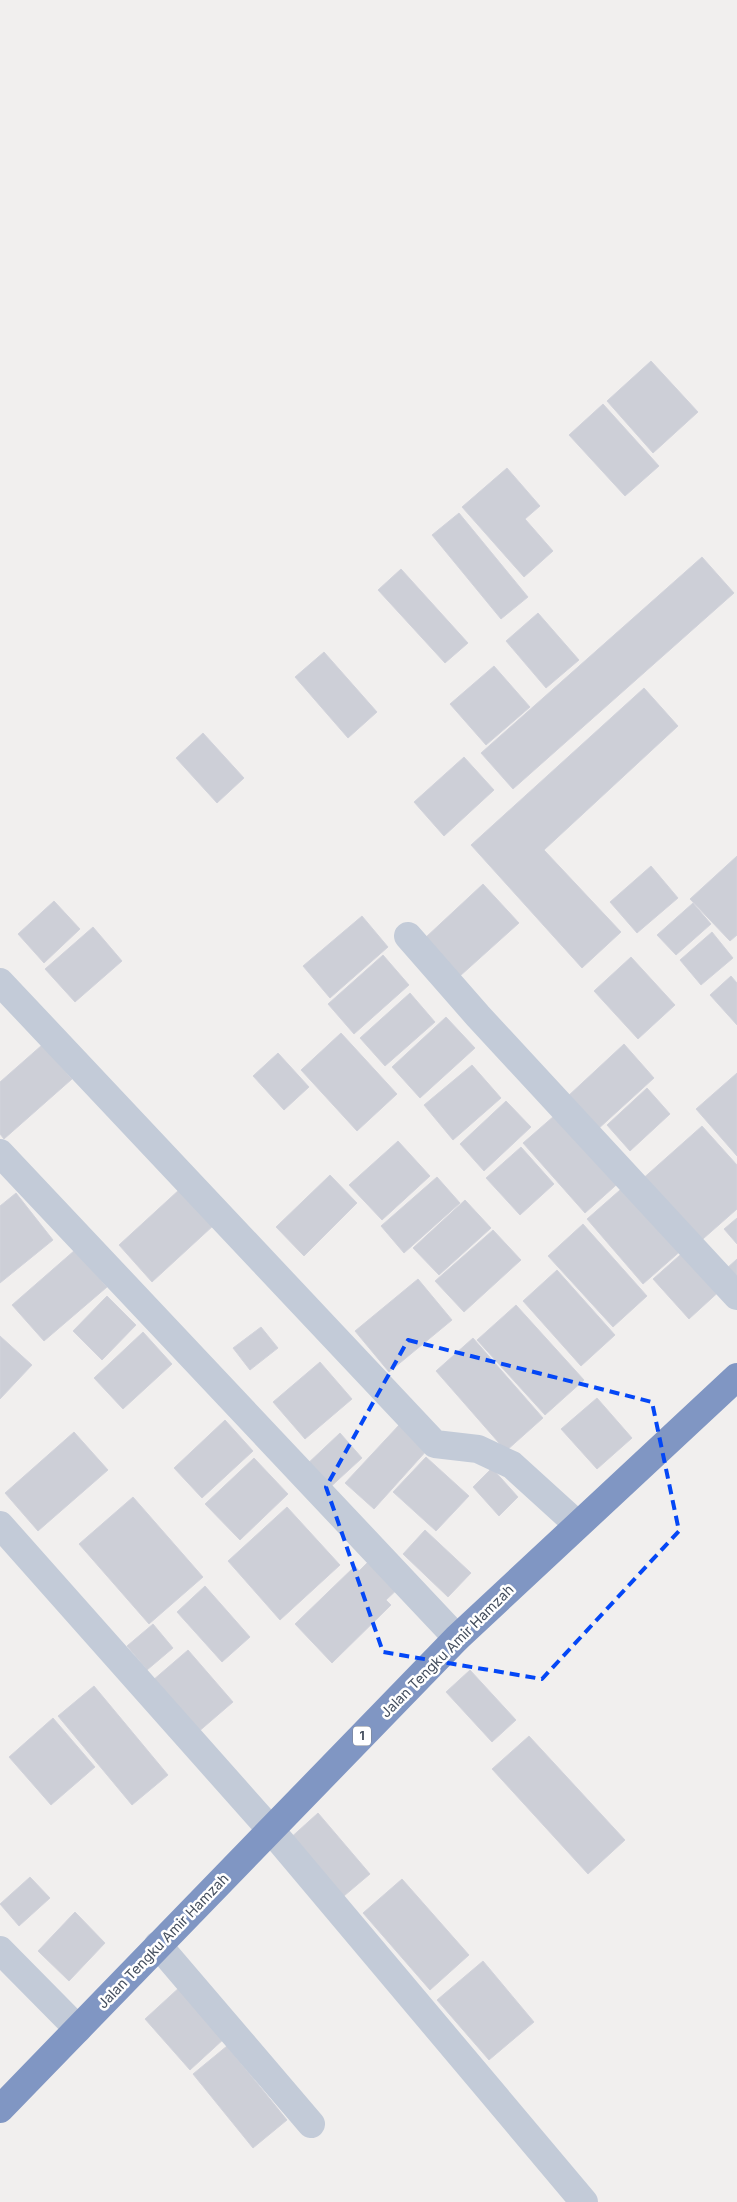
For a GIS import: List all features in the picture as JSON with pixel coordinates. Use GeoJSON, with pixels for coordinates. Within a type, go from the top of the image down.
{"type":"FeatureCollection","features":[{"type":"Feature","properties":{"kind":"highway","name":"Jalan Tengku Amir Hamzah"},"geometry":{"type":"LineString","coordinates":[[0,2109],[457,1638],[577,1524],[737,1378]]}},
{"type":"Feature","properties":{"kind":"street"},"geometry":{"type":"LineString","coordinates":[[408,936],[478,1016],[737,1296]]}},
{"type":"Feature","properties":{"kind":"street"},"geometry":{"type":"LineString","coordinates":[[0,982],[435,1444],[478,1449],[512,1465],[577,1524]]}},
{"type":"Feature","properties":{"kind":"street"},"geometry":{"type":"LineString","coordinates":[[0,1153],[457,1638]]}},
{"type":"Feature","properties":{"kind":"street"},"geometry":{"type":"LineString","coordinates":[[0,1525],[270,1829],[584,2202]]}},
{"type":"Feature","properties":{"kind":"street"},"geometry":{"type":"LineString","coordinates":[[158,1945],[311,2124]]}},
{"type":"Feature","properties":{"kind":"street"},"geometry":{"type":"LineString","coordinates":[[0,1950],[78,2029]]}},
{"type":"Feature","properties":{"kind":"highlighted area"},"geometry":{"type":"Polygon","coordinates":[[[408,1340],[652,1402],[679,1531],[542,1679],[383,1652],[326,1487],[408,1340]]]}},
{"type":"Feature","properties":{"kind":"building"},"geometry":{"type":"Polygon","coordinates":[[[651,361],[698,412],[653,453],[607,401],[651,361]]]}},
{"type":"Feature","properties":{"kind":"building"},"geometry":{"type":"Polygon","coordinates":[[[603,404],[659,466],[625,496],[569,435],[603,404]]]}},
{"type":"Feature","properties":{"kind":"building"},"geometry":{"type":"Polygon","coordinates":[[[507,468],[540,506],[525,519],[553,551],[524,577],[462,507],[507,468]]]}},
{"type":"Feature","properties":{"kind":"building"},"geometry":{"type":"Polygon","coordinates":[[[459,513],[528,597],[501,619],[432,535],[459,513]]]}},
{"type":"Feature","properties":{"kind":"building"},"geometry":{"type":"Polygon","coordinates":[[[702,557],[734,593],[513,789],[481,753],[702,557]]]}},
{"type":"Feature","properties":{"kind":"building"},"geometry":{"type":"Polygon","coordinates":[[[401,569],[468,643],[445,663],[378,590],[401,569]]]}},
{"type":"Feature","properties":{"kind":"building"},"geometry":{"type":"Polygon","coordinates":[[[538,613],[579,660],[546,688],[506,641],[538,613]]]}},
{"type":"Feature","properties":{"kind":"building"},"geometry":{"type":"Polygon","coordinates":[[[324,652],[377,712],[348,738],[295,677],[324,652]]]}},
{"type":"Feature","properties":{"kind":"building"},"geometry":{"type":"Polygon","coordinates":[[[494,666],[530,707],[486,745],[450,704],[494,666]]]}},
{"type":"Feature","properties":{"kind":"building"},"geometry":{"type":"Polygon","coordinates":[[[644,688],[678,726],[544,850],[621,932],[582,968],[471,845],[644,688]]]}},
{"type":"Feature","properties":{"kind":"building"},"geometry":{"type":"Polygon","coordinates":[[[203,733],[244,778],[217,803],[176,758],[203,733]]]}},
{"type":"Feature","properties":{"kind":"building"},"geometry":{"type":"Polygon","coordinates":[[[464,757],[494,790],[444,836],[414,802],[464,757]]]}},
{"type":"Feature","properties":{"kind":"building"},"geometry":{"type":"Polygon","coordinates":[[[737,856],[737,935],[730,941],[690,899],[737,856]]]}},
{"type":"Feature","properties":{"kind":"building"},"geometry":{"type":"Polygon","coordinates":[[[651,866],[678,898],[637,933],[610,902],[651,866]]]}},
{"type":"Feature","properties":{"kind":"building"},"geometry":{"type":"Polygon","coordinates":[[[483,884],[519,923],[460,976],[425,938],[483,884]]]}},
{"type":"Feature","properties":{"kind":"building"},"geometry":{"type":"Polygon","coordinates":[[[54,901],[80,929],[44,963],[18,934],[54,901]]]}},
{"type":"Feature","properties":{"kind":"building"},"geometry":{"type":"Polygon","coordinates":[[[693,903],[711,924],[676,955],[657,935],[693,903]]]}},
{"type":"Feature","properties":{"kind":"building"},"geometry":{"type":"Polygon","coordinates":[[[362,916],[388,947],[330,998],[303,966],[362,916]]]}},
{"type":"Feature","properties":{"kind":"building"},"geometry":{"type":"Polygon","coordinates":[[[93,927],[122,961],[75,1002],[45,969],[93,927]]]}},
{"type":"Feature","properties":{"kind":"building"},"geometry":{"type":"Polygon","coordinates":[[[712,932],[733,958],[701,985],[680,960],[712,932]]]}},
{"type":"Feature","properties":{"kind":"building"},"geometry":{"type":"Polygon","coordinates":[[[383,955],[409,985],[354,1034],[328,1004],[383,955]]]}},
{"type":"Feature","properties":{"kind":"building"},"geometry":{"type":"Polygon","coordinates":[[[631,957],[675,1005],[638,1039],[594,991],[631,957]]]}},
{"type":"Feature","properties":{"kind":"building"},"geometry":{"type":"Polygon","coordinates":[[[731,976],[737,983],[737,1025],[710,995],[731,976]]]}},
{"type":"Feature","properties":{"kind":"building"},"geometry":{"type":"Polygon","coordinates":[[[410,993],[435,1022],[385,1066],[360,1038],[410,993]]]}},
{"type":"Feature","properties":{"kind":"building"},"geometry":{"type":"Polygon","coordinates":[[[446,1017],[475,1048],[420,1098],[392,1067],[446,1017]]]}},
{"type":"Feature","properties":{"kind":"building"},"geometry":{"type":"Polygon","coordinates":[[[341,1033],[397,1094],[357,1131],[301,1070],[341,1033]]]}},
{"type":"Feature","properties":{"kind":"building"},"geometry":{"type":"Polygon","coordinates":[[[624,1044],[654,1078],[597,1130],[567,1097],[624,1044]]]}},
{"type":"Feature","properties":{"kind":"building"},"geometry":{"type":"Polygon","coordinates":[[[42,1045],[72,1079],[4,1139],[0,1134],[0,1082],[42,1045]]]}},
{"type":"Feature","properties":{"kind":"building"},"geometry":{"type":"Polygon","coordinates":[[[278,1053],[309,1087],[284,1110],[253,1076],[278,1053]]]}},
{"type":"Feature","properties":{"kind":"building"},"geometry":{"type":"Polygon","coordinates":[[[472,1065],[501,1098],[453,1140],[424,1105],[472,1065]]]}},
{"type":"Feature","properties":{"kind":"building"},"geometry":{"type":"Polygon","coordinates":[[[737,1073],[737,1156],[696,1109],[737,1073]]]}},
{"type":"Feature","properties":{"kind":"building"},"geometry":{"type":"Polygon","coordinates":[[[647,1088],[670,1114],[630,1151],[607,1125],[647,1088]]]}},
{"type":"Feature","properties":{"kind":"building"},"geometry":{"type":"Polygon","coordinates":[[[506,1101],[531,1127],[484,1171],[460,1144],[506,1101]]]}},
{"type":"Feature","properties":{"kind":"building"},"geometry":{"type":"Polygon","coordinates":[[[554,1116],[624,1178],[585,1213],[523,1143],[554,1116]]]}},
{"type":"Feature","properties":{"kind":"building"},"geometry":{"type":"Polygon","coordinates":[[[702,1126],[737,1165],[737,1209],[695,1246],[639,1182],[702,1126]]]}},
{"type":"Feature","properties":{"kind":"building"},"geometry":{"type":"Polygon","coordinates":[[[398,1141],[430,1176],[382,1220],[349,1185],[398,1141]]]}},
{"type":"Feature","properties":{"kind":"building"},"geometry":{"type":"Polygon","coordinates":[[[521,1147],[554,1184],[520,1215],[486,1178],[521,1147]]]}},
{"type":"Feature","properties":{"kind":"building"},"geometry":{"type":"Polygon","coordinates":[[[330,1175],[357,1203],[304,1256],[276,1227],[330,1175]]]}},
{"type":"Feature","properties":{"kind":"building"},"geometry":{"type":"Polygon","coordinates":[[[437,1177],[460,1203],[404,1253],[381,1226],[437,1177]]]}},
{"type":"Feature","properties":{"kind":"building"},"geometry":{"type":"Polygon","coordinates":[[[628,1183],[684,1248],[643,1284],[587,1219],[628,1183]]]}},
{"type":"Feature","properties":{"kind":"building"},"geometry":{"type":"Polygon","coordinates":[[[180,1189],[214,1225],[152,1282],[119,1245],[180,1189]]]}},
{"type":"Feature","properties":{"kind":"building"},"geometry":{"type":"Polygon","coordinates":[[[16,1193],[53,1240],[0,1283],[0,1206],[16,1193]]]}},
{"type":"Feature","properties":{"kind":"building"},"geometry":{"type":"Polygon","coordinates":[[[465,1200],[491,1228],[439,1275],[413,1248],[465,1200]]]}},
{"type":"Feature","properties":{"kind":"building"},"geometry":{"type":"Polygon","coordinates":[[[737,1218],[737,1244],[724,1229],[737,1218]]]}},
{"type":"Feature","properties":{"kind":"building"},"geometry":{"type":"Polygon","coordinates":[[[583,1224],[647,1296],[613,1327],[548,1256],[583,1224]]]}},
{"type":"Feature","properties":{"kind":"building"},"geometry":{"type":"Polygon","coordinates":[[[493,1230],[521,1260],[464,1312],[435,1281],[493,1230]]]}},
{"type":"Feature","properties":{"kind":"building"},"geometry":{"type":"Polygon","coordinates":[[[688,1248],[724,1287],[689,1319],[653,1279],[688,1248]]]}},
{"type":"Feature","properties":{"kind":"building"},"geometry":{"type":"Polygon","coordinates":[[[75,1250],[107,1287],[44,1341],[12,1305],[75,1250]]]}},
{"type":"Feature","properties":{"kind":"building"},"geometry":{"type":"Polygon","coordinates":[[[737,1259],[737,1282],[726,1269],[737,1259]]]}},
{"type":"Feature","properties":{"kind":"building"},"geometry":{"type":"Polygon","coordinates":[[[557,1270],[615,1335],[581,1366],[523,1301],[557,1270]]]}},
{"type":"Feature","properties":{"kind":"building"},"geometry":{"type":"Polygon","coordinates":[[[418,1279],[452,1320],[389,1372],[355,1331],[418,1279]]]}},
{"type":"Feature","properties":{"kind":"building"},"geometry":{"type":"Polygon","coordinates":[[[107,1296],[136,1325],[102,1360],[73,1331],[107,1296]]]}},
{"type":"Feature","properties":{"kind":"building"},"geometry":{"type":"Polygon","coordinates":[[[516,1305],[584,1380],[545,1415],[477,1340],[516,1305]]]}},
{"type":"Feature","properties":{"kind":"building"},"geometry":{"type":"Polygon","coordinates":[[[261,1327],[278,1348],[250,1370],[233,1348],[261,1327]]]}},
{"type":"Feature","properties":{"kind":"building"},"geometry":{"type":"Polygon","coordinates":[[[143,1332],[172,1364],[123,1409],[94,1378],[143,1332]]]}},
{"type":"Feature","properties":{"kind":"building"},"geometry":{"type":"Polygon","coordinates":[[[0,1336],[32,1365],[0,1399],[0,1336]]]}},
{"type":"Feature","properties":{"kind":"building"},"geometry":{"type":"Polygon","coordinates":[[[473,1338],[543,1418],[506,1451],[436,1371],[473,1338]]]}},
{"type":"Feature","properties":{"kind":"building"},"geometry":{"type":"Polygon","coordinates":[[[320,1362],[352,1399],[305,1439],[273,1402],[320,1362]]]}},
{"type":"Feature","properties":{"kind":"building"},"geometry":{"type":"Polygon","coordinates":[[[597,1398],[632,1438],[597,1469],[561,1429],[597,1398]]]}},
{"type":"Feature","properties":{"kind":"building"},"geometry":{"type":"Polygon","coordinates":[[[225,1420],[253,1451],[202,1498],[174,1468],[225,1420]]]}},
{"type":"Feature","properties":{"kind":"building"},"geometry":{"type":"Polygon","coordinates":[[[400,1424],[428,1449],[374,1509],[345,1483],[400,1424]]]}},
{"type":"Feature","properties":{"kind":"building"},"geometry":{"type":"Polygon","coordinates":[[[74,1432],[108,1470],[38,1531],[5,1493],[74,1432]]]}},
{"type":"Feature","properties":{"kind":"building"},"geometry":{"type":"Polygon","coordinates":[[[340,1433],[362,1458],[326,1491],[304,1467],[340,1433]]]}},
{"type":"Feature","properties":{"kind":"building"},"geometry":{"type":"Polygon","coordinates":[[[426,1457],[469,1496],[436,1531],[393,1492],[426,1457]]]}},
{"type":"Feature","properties":{"kind":"building"},"geometry":{"type":"Polygon","coordinates":[[[254,1458],[288,1494],[240,1540],[205,1504],[254,1458]]]}},
{"type":"Feature","properties":{"kind":"building"},"geometry":{"type":"Polygon","coordinates":[[[492,1468],[518,1497],[499,1516],[473,1487],[492,1468]]]}},
{"type":"Feature","properties":{"kind":"building"},"geometry":{"type":"Polygon","coordinates":[[[133,1497],[203,1577],[149,1624],[79,1544],[133,1497]]]}},
{"type":"Feature","properties":{"kind":"building"},"geometry":{"type":"Polygon","coordinates":[[[287,1507],[340,1565],[280,1620],[228,1561],[287,1507]]]}},
{"type":"Feature","properties":{"kind":"building"},"geometry":{"type":"Polygon","coordinates":[[[425,1530],[471,1573],[448,1597],[403,1554],[425,1530]]]}},
{"type":"Feature","properties":{"kind":"building"},"geometry":{"type":"Polygon","coordinates":[[[374,1556],[402,1585],[386,1600],[391,1605],[332,1663],[295,1624],[355,1566],[359,1571],[374,1556]]]}},
{"type":"Feature","properties":{"kind":"building"},"geometry":{"type":"Polygon","coordinates":[[[205,1586],[250,1637],[222,1662],[177,1612],[205,1586]]]}},
{"type":"Feature","properties":{"kind":"building"},"geometry":{"type":"Polygon","coordinates":[[[153,1624],[173,1648],[147,1670],[127,1646],[153,1624]]]}},
{"type":"Feature","properties":{"kind":"building"},"geometry":{"type":"Polygon","coordinates":[[[188,1650],[233,1702],[197,1733],[152,1681],[188,1650]]]}},
{"type":"Feature","properties":{"kind":"building"},"geometry":{"type":"Polygon","coordinates":[[[470,1670],[516,1720],[492,1742],[446,1692],[470,1670]]]}},
{"type":"Feature","properties":{"kind":"building"},"geometry":{"type":"Polygon","coordinates":[[[94,1686],[168,1775],[132,1805],[58,1716],[94,1686]]]}},
{"type":"Feature","properties":{"kind":"building"},"geometry":{"type":"Polygon","coordinates":[[[53,1718],[95,1767],[51,1805],[9,1757],[53,1718]]]}},
{"type":"Feature","properties":{"kind":"building"},"geometry":{"type":"Polygon","coordinates":[[[529,1736],[625,1840],[588,1874],[492,1769],[529,1736]]]}},
{"type":"Feature","properties":{"kind":"building"},"geometry":{"type":"Polygon","coordinates":[[[318,1813],[370,1874],[338,1901],[287,1841],[318,1813]]]}},
{"type":"Feature","properties":{"kind":"building"},"geometry":{"type":"Polygon","coordinates":[[[30,1877],[50,1898],[19,1926],[0,1904],[30,1877]]]}},
{"type":"Feature","properties":{"kind":"building"},"geometry":{"type":"Polygon","coordinates":[[[402,1879],[469,1955],[430,1990],[363,1913],[402,1879]]]}},
{"type":"Feature","properties":{"kind":"building"},"geometry":{"type":"Polygon","coordinates":[[[75,1912],[105,1943],[69,1981],[38,1951],[75,1912]]]}},
{"type":"Feature","properties":{"kind":"building"},"geometry":{"type":"Polygon","coordinates":[[[483,1961],[534,2022],[489,2060],[437,2000],[483,1961]]]}},
{"type":"Feature","properties":{"kind":"building"},"geometry":{"type":"Polygon","coordinates":[[[181,1986],[226,2037],[190,2070],[145,2019],[181,1986]]]}},
{"type":"Feature","properties":{"kind":"building"},"geometry":{"type":"Polygon","coordinates":[[[227,2046],[287,2120],[253,2148],[193,2074],[227,2046]]]}}]}
